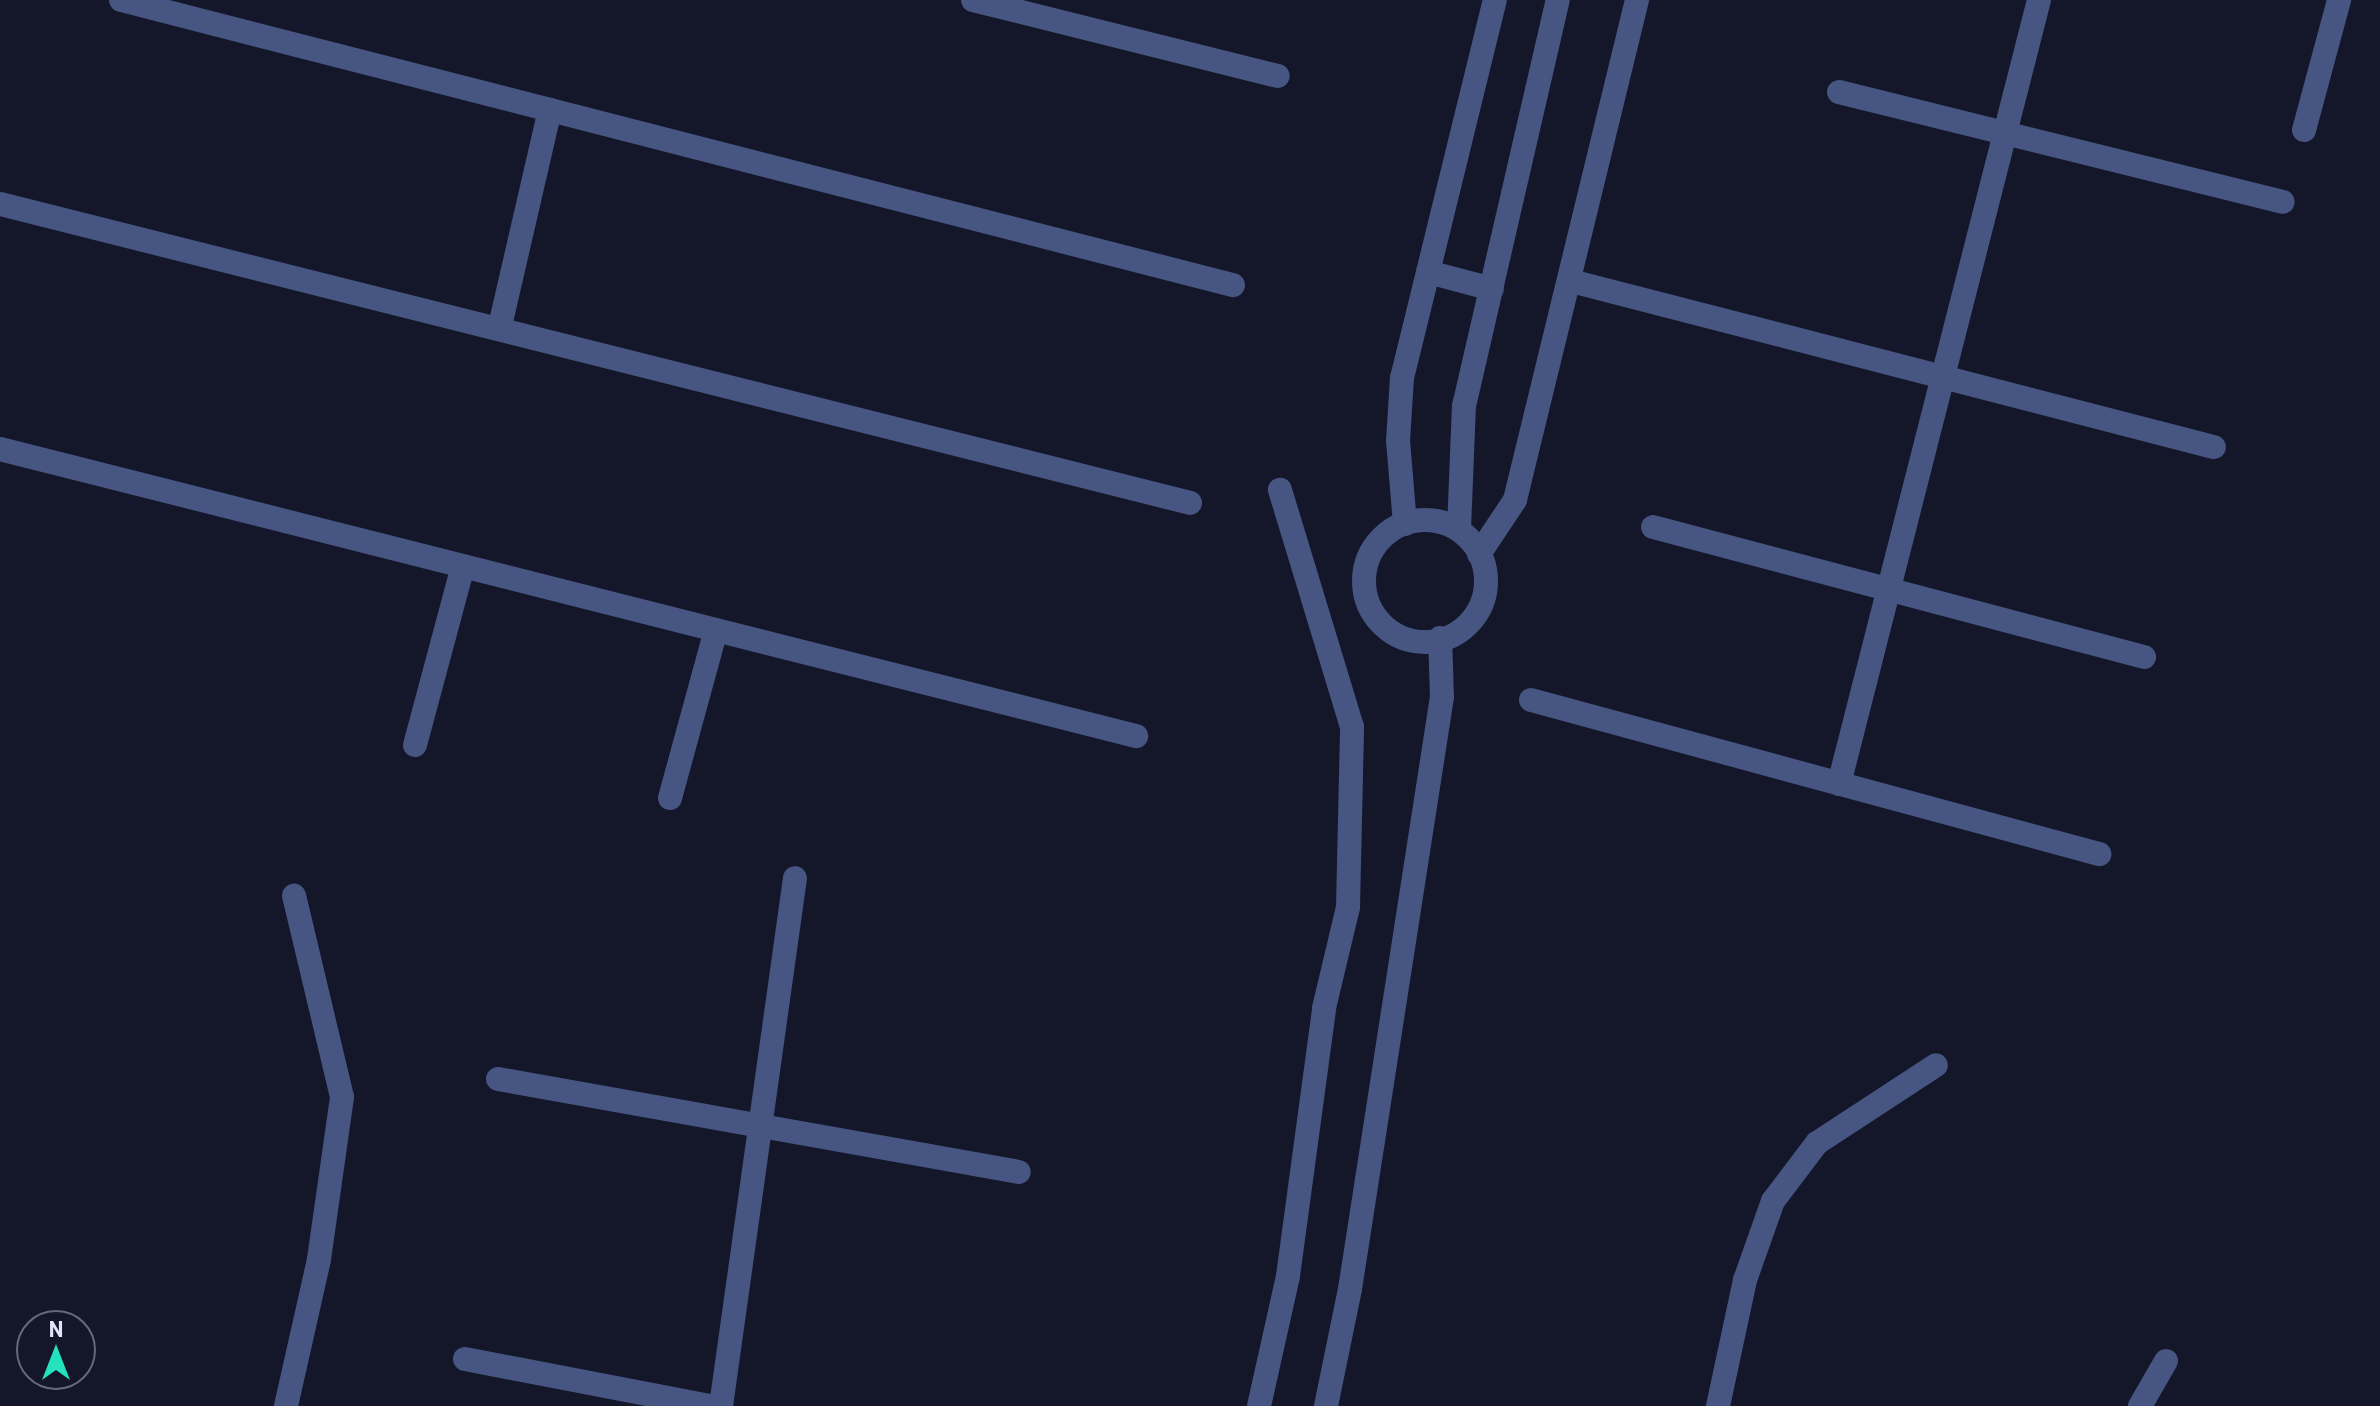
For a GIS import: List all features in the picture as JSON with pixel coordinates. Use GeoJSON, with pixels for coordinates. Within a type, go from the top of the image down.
{"type":"FeatureCollection","features":[{"type":"Feature","properties":{"kind":"street"},"geometry":{"type":"LineString","coordinates":[[121,0],[1233,285]]}},
{"type":"Feature","properties":{"kind":"street"},"geometry":{"type":"LineString","coordinates":[[973,0],[1278,76]]}},
{"type":"Feature","properties":{"kind":"street"},"geometry":{"type":"LineString","coordinates":[[1405,524],[1398,441],[1402,378],[1495,0]]}},
{"type":"Feature","properties":{"kind":"street"},"geometry":{"type":"LineString","coordinates":[[1459,529],[1464,406],[1558,0]]}},
{"type":"Feature","properties":{"kind":"street"},"geometry":{"type":"LineString","coordinates":[[1479,554],[1515,500],[1571,281],[1637,0]]}},
{"type":"Feature","properties":{"kind":"street"},"geometry":{"type":"LineString","coordinates":[[1839,784],[2007,137],[2039,0]]}},
{"type":"Feature","properties":{"kind":"street"},"geometry":{"type":"LineString","coordinates":[[2304,130],[2339,0]]}},
{"type":"Feature","properties":{"kind":"street"},"geometry":{"type":"LineString","coordinates":[[1839,92],[2007,137],[2283,202]]}},
{"type":"Feature","properties":{"kind":"street"},"geometry":{"type":"LineString","coordinates":[[500,326],[550,110]]}},
{"type":"Feature","properties":{"kind":"street"},"geometry":{"type":"LineString","coordinates":[[0,204],[500,326],[1190,503]]}},
{"type":"Feature","properties":{"kind":"street"},"geometry":{"type":"LineString","coordinates":[[1428,272],[1492,289]]}},
{"type":"Feature","properties":{"kind":"street"},"geometry":{"type":"LineString","coordinates":[[1571,281],[2214,447]]}},
{"type":"Feature","properties":{"kind":"street"},"geometry":{"type":"LineString","coordinates":[[0,449],[1136,736]]}},
{"type":"Feature","properties":{"kind":"street"},"geometry":{"type":"LineString","coordinates":[[1259,1406],[1288,1276],[1324,1008],[1348,907],[1352,727],[1280,490]]}},
{"type":"Feature","properties":{"kind":"street"},"geometry":{"type":"LineString","coordinates":[[1439,521],[1459,529],[1479,554],[1487,585],[1482,605],[1470,623],[1440,638],[1411,640],[1391,632],[1365,598],[1368,557],[1380,538],[1405,524],[1439,521]]}},
{"type":"Feature","properties":{"kind":"street"},"geometry":{"type":"LineString","coordinates":[[1653,527],[2144,657]]}},
{"type":"Feature","properties":{"kind":"street"},"geometry":{"type":"LineString","coordinates":[[415,745],[463,566]]}},
{"type":"Feature","properties":{"kind":"street"},"geometry":{"type":"LineString","coordinates":[[670,798],[716,630]]}},
{"type":"Feature","properties":{"kind":"street"},"geometry":{"type":"LineString","coordinates":[[1326,1406],[1442,697],[1440,638]]}},
{"type":"Feature","properties":{"kind":"street"},"geometry":{"type":"LineString","coordinates":[[1531,700],[2099,854]]}},
{"type":"Feature","properties":{"kind":"street"},"geometry":{"type":"LineString","coordinates":[[721,1406],[795,878]]}},
{"type":"Feature","properties":{"kind":"street"},"geometry":{"type":"LineString","coordinates":[[286,1406],[319,1259],[342,1097],[294,896]]}},
{"type":"Feature","properties":{"kind":"street"},"geometry":{"type":"LineString","coordinates":[[1718,1406],[1745,1280],[1773,1201],[1817,1143],[1936,1065]]}},
{"type":"Feature","properties":{"kind":"street"},"geometry":{"type":"LineString","coordinates":[[498,1079],[761,1122],[1019,1172]]}},
{"type":"Feature","properties":{"kind":"street"},"geometry":{"type":"LineString","coordinates":[[465,1359],[708,1406]]}},
{"type":"Feature","properties":{"kind":"street"},"geometry":{"type":"LineString","coordinates":[[2140,1406],[2166,1361]]}}]}
